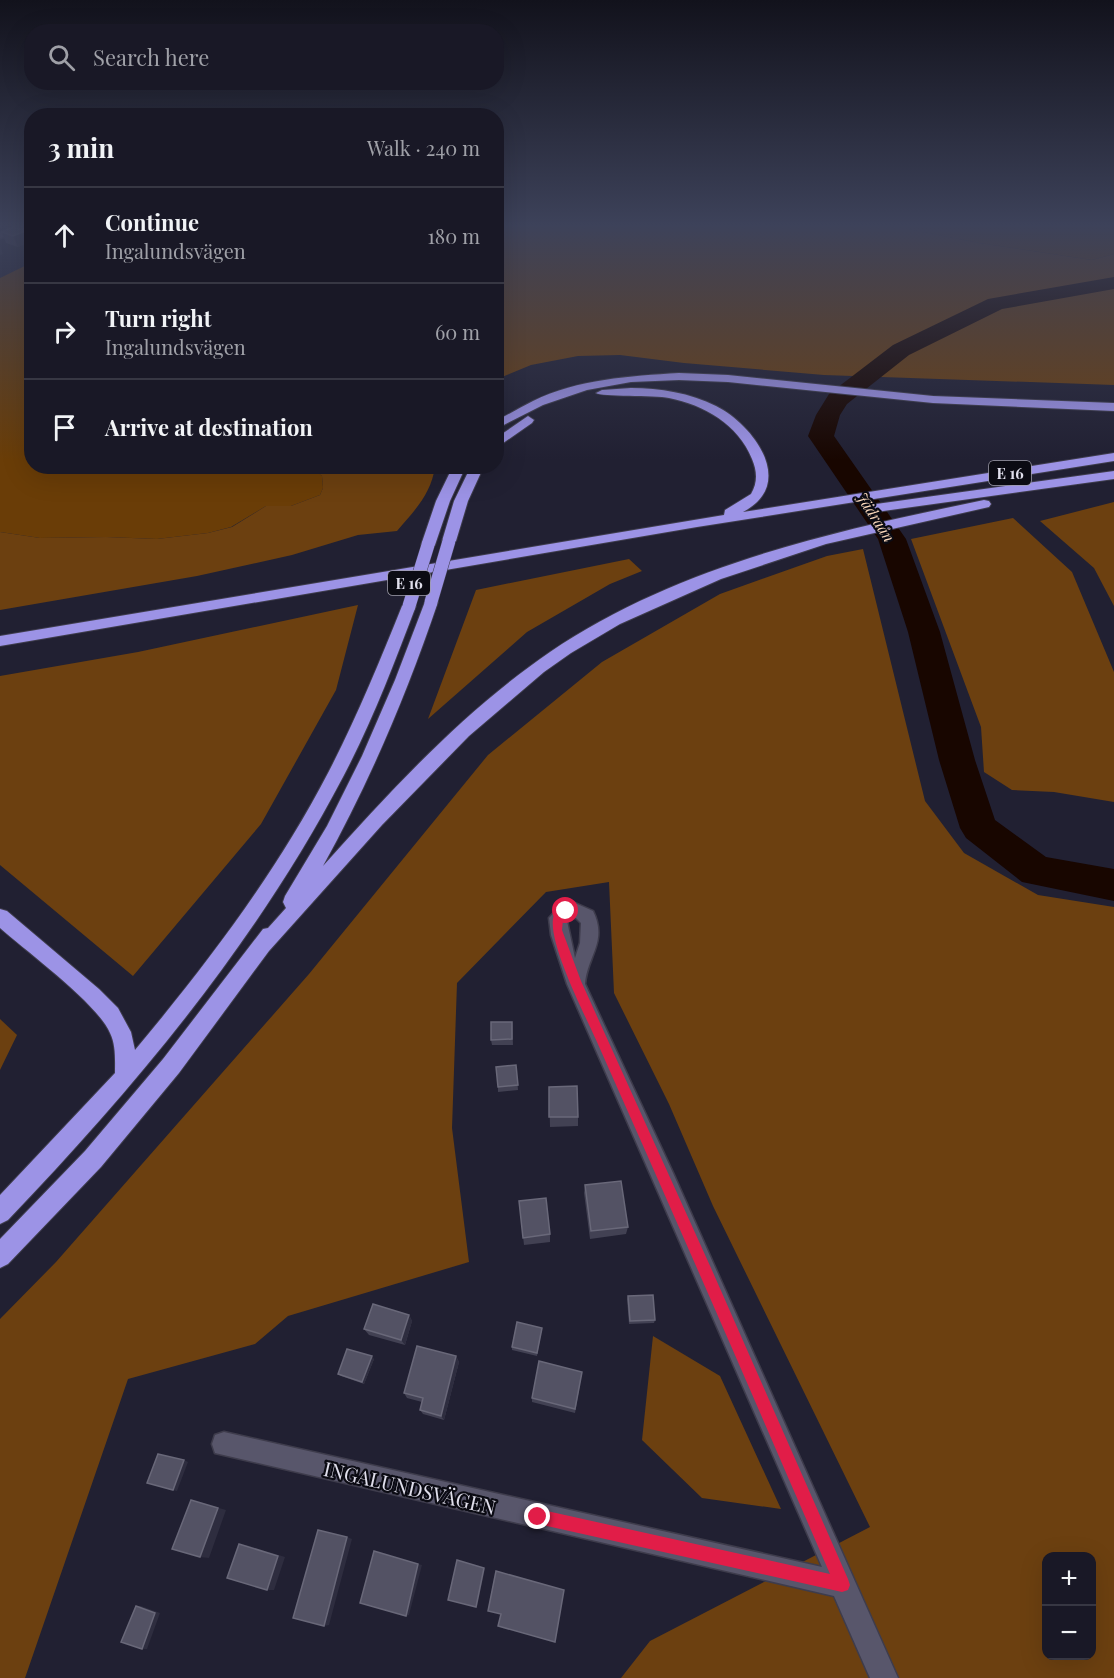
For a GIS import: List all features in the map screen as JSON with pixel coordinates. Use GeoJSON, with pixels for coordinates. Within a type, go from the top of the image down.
{"type":"FeatureCollection","features":[{"type":"Feature","properties":{"kind":"highway"},"geometry":{"type":"LineString","coordinates":[[504,421],[524,408],[549,397],[617,379],[676,377],[1015,404],[1114,407]]}},
{"type":"Feature","properties":{"kind":"highway"},"geometry":{"type":"LineString","coordinates":[[504,438],[535,416],[582,396],[643,391],[681,397],[699,403],[732,421],[742,433],[760,463],[763,485],[751,503],[730,513],[697,523]]}},
{"type":"Feature","properties":{"kind":"highway","name":"E 16"},"geometry":{"type":"LineString","coordinates":[[0,653],[819,511],[906,490],[1114,457]]}},
{"type":"Feature","properties":{"kind":"highway"},"geometry":{"type":"LineString","coordinates":[[0,1212],[184,1009],[294,852],[339,772],[372,704],[409,606],[443,501],[456,474]]}},
{"type":"Feature","properties":{"kind":"highway"},"geometry":{"type":"LineString","coordinates":[[265,944],[327,845],[394,705],[431,602],[460,501],[474,474]]}},
{"type":"Feature","properties":{"kind":"highway"},"geometry":{"type":"LineString","coordinates":[[0,1256],[100,1151],[184,1049],[265,944],[426,767],[520,683],[565,650],[670,593],[753,561],[918,517],[1114,476]]}},
{"type":"Feature","properties":{"kind":"highway","name":"E 16"},"geometry":{"type":"LineString","coordinates":[[0,642],[697,523],[914,502],[1114,476]]}},
{"type":"Feature","properties":{"kind":"highway"},"geometry":{"type":"LineString","coordinates":[[0,917],[92,995],[111,1015],[121,1032],[126,1058],[126,1075]]}},
{"type":"Feature","properties":{"kind":"street"},"geometry":{"type":"LineString","coordinates":[[576,981],[884,1678]]}},
{"type":"Feature","properties":{"kind":"street","name":"INGALUNDSVÄGEN"},"geometry":{"type":"LineString","coordinates":[[224,1444],[842,1585]]}},
{"type":"Feature","properties":{"kind":"shaded area"},"geometry":{"type":"Polygon","coordinates":[[[0,303],[24,303],[24,474],[320,474],[322,476],[323,488],[320,495],[291,506],[266,506],[231,527],[208,533],[157,539],[40,538],[0,532],[0,303]]]}},
{"type":"Feature","properties":{"kind":"shaded area"},"geometry":{"type":"Polygon","coordinates":[[[504,303],[1114,303],[1114,385],[824,375],[620,355],[578,356],[531,365],[504,376],[504,303]]]}},
{"type":"Feature","properties":{"kind":"shaded area"},"geometry":{"type":"Polygon","coordinates":[[[320,474],[434,474],[426,494],[397,531],[358,535],[292,555],[197,576],[0,610],[0,532],[40,538],[157,539],[208,533],[232,527],[266,506],[291,506],[320,495],[323,488],[322,476],[320,474]]]}},
{"type":"Feature","properties":{"kind":"shaded area"},"geometry":{"type":"Polygon","coordinates":[[[1114,502],[1114,606],[1094,568],[1040,521],[1114,502]]]}},
{"type":"Feature","properties":{"kind":"shaded area"},"geometry":{"type":"Polygon","coordinates":[[[1013,518],[1072,572],[1114,672],[1114,802],[1054,792],[1012,790],[984,772],[981,727],[911,539],[1013,518]]]}},
{"type":"Feature","properties":{"kind":"shaded area"},"geometry":{"type":"Polygon","coordinates":[[[863,549],[925,801],[964,853],[1038,895],[1114,907],[1114,1678],[621,1678],[650,1641],[870,1527],[713,1206],[669,1104],[614,993],[609,882],[546,892],[457,983],[452,1128],[469,1262],[288,1316],[255,1344],[128,1379],[25,1678],[0,1678],[0,1319],[56,1262],[309,974],[488,755],[602,662],[720,594],[827,556],[863,549]]]}},
{"type":"Feature","properties":{"kind":"shaded area"},"geometry":{"type":"Polygon","coordinates":[[[629,559],[642,571],[610,584],[527,632],[428,719],[476,590],[629,559]]]}},
{"type":"Feature","properties":{"kind":"shaded area"},"geometry":{"type":"Polygon","coordinates":[[[358,605],[336,690],[261,824],[133,976],[0,865],[0,676],[138,652],[358,605]]]}},
{"type":"Feature","properties":{"kind":"shaded area"},"geometry":{"type":"Polygon","coordinates":[[[0,1019],[17,1035],[0,1070],[0,1019]]]}},
{"type":"Feature","properties":{"kind":"shaded area"},"geometry":{"type":"Polygon","coordinates":[[[653,1336],[720,1376],[781,1509],[702,1498],[642,1440],[653,1336]]]}},
{"type":"Feature","properties":{"kind":"building"},"geometry":{"type":"Polygon","coordinates":[[[491,1022],[512,1022],[512,1039],[491,1040],[491,1022]]]}},
{"type":"Feature","properties":{"kind":"building"},"geometry":{"type":"Polygon","coordinates":[[[516,1065],[518,1085],[498,1087],[496,1067],[516,1065]]]}},
{"type":"Feature","properties":{"kind":"building"},"geometry":{"type":"Polygon","coordinates":[[[577,1086],[578,1117],[549,1117],[549,1087],[577,1086]]]}},
{"type":"Feature","properties":{"kind":"building"},"geometry":{"type":"Polygon","coordinates":[[[621,1181],[628,1227],[591,1231],[585,1185],[621,1181]]]}},
{"type":"Feature","properties":{"kind":"building"},"geometry":{"type":"Polygon","coordinates":[[[546,1198],[550,1234],[523,1238],[519,1201],[546,1198]]]}},
{"type":"Feature","properties":{"kind":"building"},"geometry":{"type":"Polygon","coordinates":[[[653,1295],[655,1320],[630,1321],[628,1296],[653,1295]]]}},
{"type":"Feature","properties":{"kind":"building"},"geometry":{"type":"Polygon","coordinates":[[[373,1304],[409,1315],[401,1340],[364,1329],[373,1304]]]}},
{"type":"Feature","properties":{"kind":"building"},"geometry":{"type":"Polygon","coordinates":[[[517,1322],[542,1328],[537,1353],[512,1347],[517,1322]]]}},
{"type":"Feature","properties":{"kind":"building"},"geometry":{"type":"Polygon","coordinates":[[[417,1346],[456,1356],[441,1416],[420,1410],[423,1398],[404,1393],[417,1346]]]}},
{"type":"Feature","properties":{"kind":"building"},"geometry":{"type":"Polygon","coordinates":[[[347,1349],[372,1356],[362,1382],[338,1374],[347,1349]]]}},
{"type":"Feature","properties":{"kind":"building"},"geometry":{"type":"Polygon","coordinates":[[[539,1361],[582,1372],[575,1409],[532,1398],[539,1361]]]}},
{"type":"Feature","properties":{"kind":"building"},"geometry":{"type":"Polygon","coordinates":[[[158,1454],[184,1460],[173,1490],[147,1483],[158,1454]]]}},
{"type":"Feature","properties":{"kind":"building"},"geometry":{"type":"Polygon","coordinates":[[[191,1500],[218,1508],[200,1557],[172,1549],[191,1500]]]}},
{"type":"Feature","properties":{"kind":"building"},"geometry":{"type":"Polygon","coordinates":[[[318,1530],[347,1537],[324,1626],[293,1618],[318,1530]]]}},
{"type":"Feature","properties":{"kind":"building"},"geometry":{"type":"Polygon","coordinates":[[[239,1544],[278,1556],[267,1590],[227,1578],[239,1544]]]}},
{"type":"Feature","properties":{"kind":"building"},"geometry":{"type":"Polygon","coordinates":[[[374,1551],[418,1564],[406,1616],[360,1603],[374,1551]]]}},
{"type":"Feature","properties":{"kind":"building"},"geometry":{"type":"Polygon","coordinates":[[[457,1560],[484,1568],[476,1607],[448,1600],[457,1560]]]}},
{"type":"Feature","properties":{"kind":"building"},"geometry":{"type":"Polygon","coordinates":[[[496,1571],[564,1590],[555,1642],[498,1626],[501,1614],[488,1611],[496,1571]]]}},
{"type":"Feature","properties":{"kind":"building"},"geometry":{"type":"Polygon","coordinates":[[[136,1606],[155,1613],[142,1649],[121,1642],[136,1606]]]}},
{"type":"Feature","properties":{"kind":"waterway","name":"Jädraån"},"geometry":{"type":"LineString","coordinates":[[1000,303],[901,350],[838,399],[828,415],[821,436],[892,539],[924,632],[957,760],[979,828],[1036,871],[1114,885]]}},
{"type":"Feature","properties":{"kind":"route"},"geometry":{"type":"LineString","coordinates":[[538,1517],[842,1585],[707,1273],[576,981],[557,930],[558,918],[566,911]]}}]}
